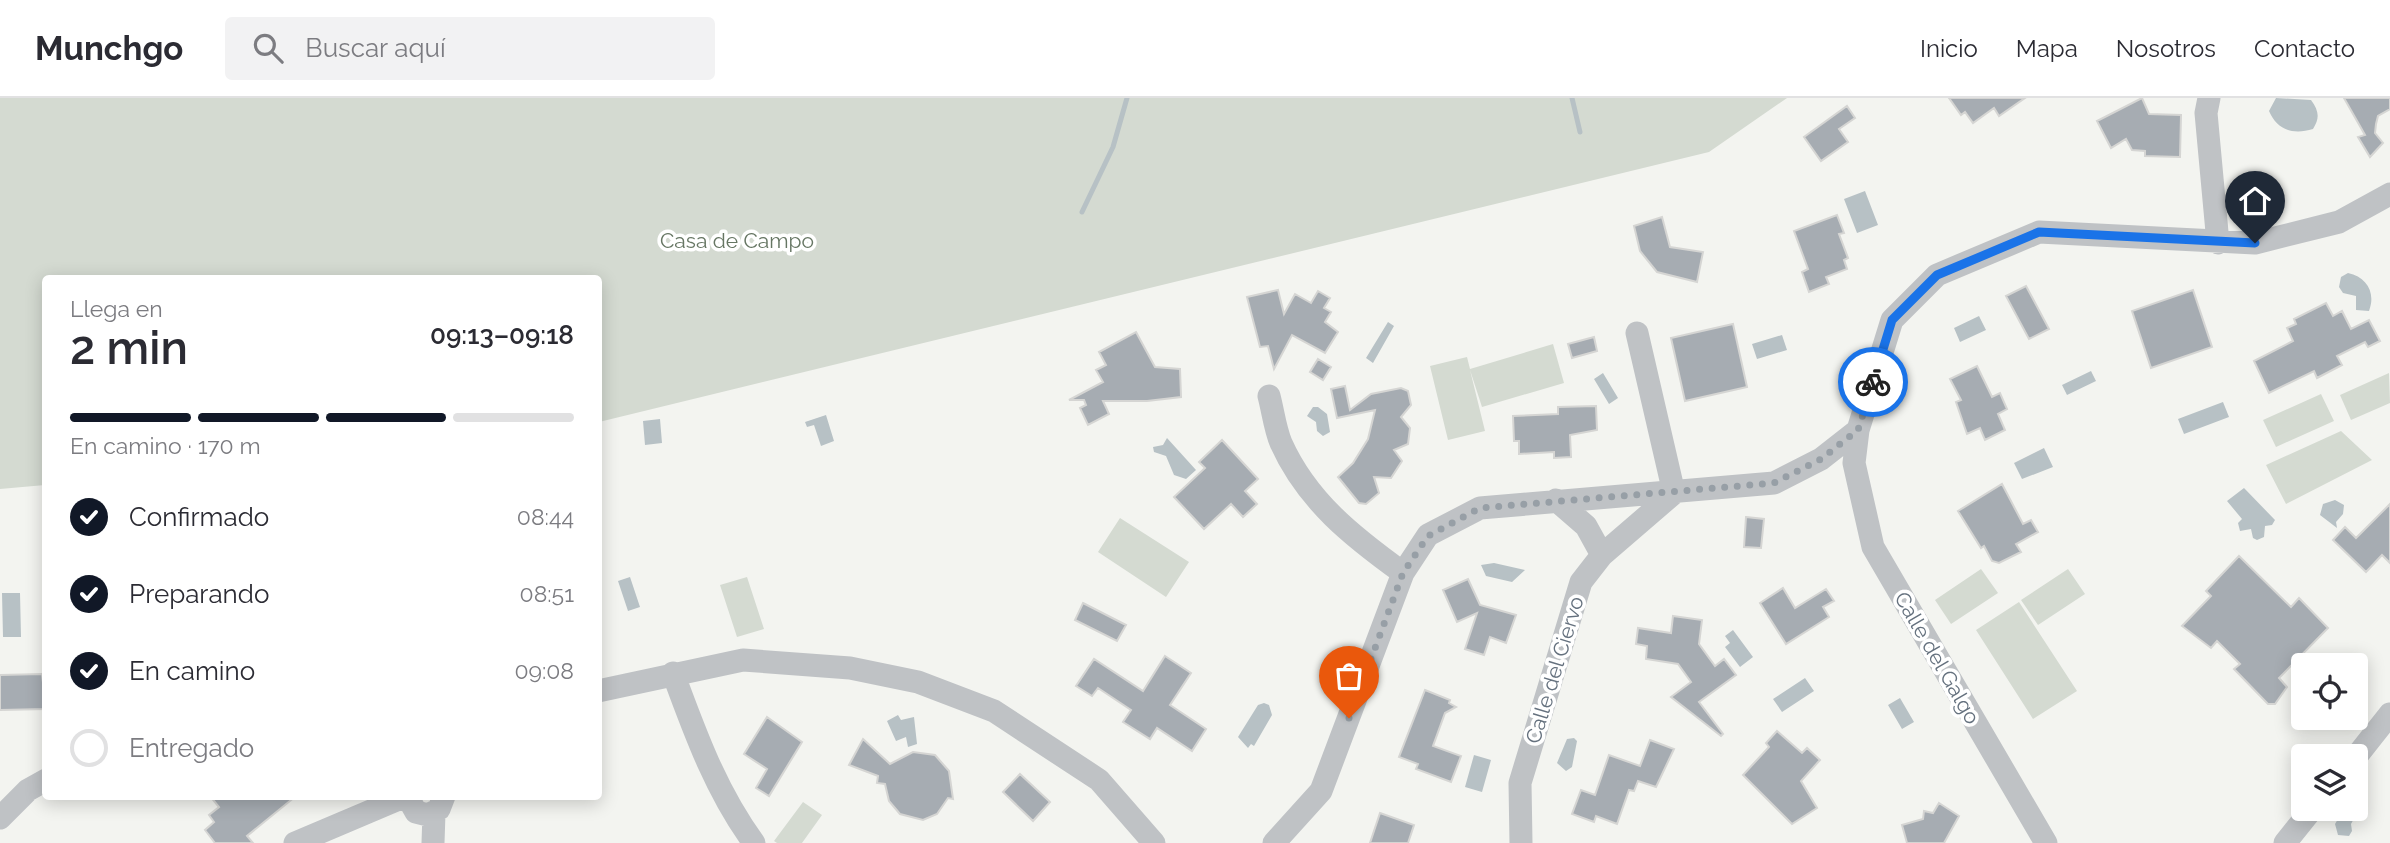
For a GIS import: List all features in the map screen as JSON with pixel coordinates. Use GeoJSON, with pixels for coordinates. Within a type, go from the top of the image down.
{"type":"FeatureCollection","features":[{"type":"Feature","properties":{"kind":"street"},"geometry":{"type":"LineString","coordinates":[[2209,98],[2206,113],[2218,243]]}},
{"type":"Feature","properties":{"kind":"street","name":"Calle del Galgo"},"geometry":{"type":"LineString","coordinates":[[2046,843],[1873,547],[1854,463],[1858,430],[1892,320],[1937,275],[2039,232],[2255,243],[2339,222],[2390,194]]}},
{"type":"Feature","properties":{"kind":"street"},"geometry":{"type":"LineString","coordinates":[[1637,332],[1674,493]]}},
{"type":"Feature","properties":{"kind":"street"},"geometry":{"type":"LineString","coordinates":[[1269,396],[1281,442],[1311,496],[1353,538],[1403,573]]}},
{"type":"Feature","properties":{"kind":"street"},"geometry":{"type":"LineString","coordinates":[[1274,843],[1321,791],[1403,573],[1428,536],[1480,508],[1774,483],[1821,459],[1858,430]]}},
{"type":"Feature","properties":{"kind":"street"},"geometry":{"type":"LineString","coordinates":[[1821,459],[1854,463]]}},
{"type":"Feature","properties":{"kind":"street","name":"Calle del Ciervo"},"geometry":{"type":"LineString","coordinates":[[1521,843],[1520,783],[1581,582],[1602,555],[1674,493]]}},
{"type":"Feature","properties":{"kind":"street"},"geometry":{"type":"LineString","coordinates":[[1556,500],[1586,526],[1602,555]]}},
{"type":"Feature","properties":{"kind":"street"},"geometry":{"type":"LineString","coordinates":[[602,690],[743,660],[850,668],[918,682],[994,711],[1100,780],[1154,843]]}},
{"type":"Feature","properties":{"kind":"street"},"geometry":{"type":"LineString","coordinates":[[673,673],[701,751],[736,818],[754,843]]}},
{"type":"Feature","properties":{"kind":"street"},"geometry":{"type":"LineString","coordinates":[[2366,744],[2390,714]]}},
{"type":"Feature","properties":{"kind":"street"},"geometry":{"type":"LineString","coordinates":[[0,818],[28,790],[42,782]]}},
{"type":"Feature","properties":{"kind":"street"},"geometry":{"type":"LineString","coordinates":[[295,843],[397,800]]}},
{"type":"Feature","properties":{"kind":"street"},"geometry":{"type":"LineString","coordinates":[[409,800],[416,812],[439,804],[433,843]]}},
{"type":"Feature","properties":{"kind":"street"},"geometry":{"type":"LineString","coordinates":[[2285,843],[2303,821]]}},
{"type":"Feature","properties":{"kind":"green space","name":"Casa de Campo"},"geometry":{"type":"Polygon","coordinates":[[[0,98],[1787,98],[1709,152],[602,421],[602,275],[42,275],[42,485],[0,489],[0,98]]]}},
{"type":"Feature","properties":{"kind":"green space"},"geometry":{"type":"Polygon","coordinates":[[[1553,344],[1564,383],[1482,407],[1470,370],[1485,431],[1448,440],[1430,366],[1467,357],[1470,369],[1553,344]]]}},
{"type":"Feature","properties":{"kind":"green space"},"geometry":{"type":"Polygon","coordinates":[[[2389,373],[2390,403],[2351,420],[2340,395],[2389,373]]]}},
{"type":"Feature","properties":{"kind":"green space"},"geometry":{"type":"Polygon","coordinates":[[[2321,394],[2334,421],[2276,447],[2263,420],[2321,394]]]}},
{"type":"Feature","properties":{"kind":"green space"},"geometry":{"type":"Polygon","coordinates":[[[2341,431],[2372,460],[2286,504],[2266,465],[2341,431]]]}},
{"type":"Feature","properties":{"kind":"green space"},"geometry":{"type":"Polygon","coordinates":[[[1120,518],[1189,562],[1166,597],[1098,552],[1120,518]]]}},
{"type":"Feature","properties":{"kind":"green space"},"geometry":{"type":"Polygon","coordinates":[[[1981,569],[1998,593],[1951,624],[1935,600],[1981,569]]]}},
{"type":"Feature","properties":{"kind":"green space"},"geometry":{"type":"Polygon","coordinates":[[[2068,569],[2085,594],[2038,625],[2021,600],[2068,569]]]}},
{"type":"Feature","properties":{"kind":"green space"},"geometry":{"type":"Polygon","coordinates":[[[747,577],[764,629],[737,637],[720,585],[747,577]]]}},
{"type":"Feature","properties":{"kind":"green space"},"geometry":{"type":"Polygon","coordinates":[[[2019,602],[2077,691],[2033,719],[1976,630],[2019,602]]]}},
{"type":"Feature","properties":{"kind":"green space"},"geometry":{"type":"Polygon","coordinates":[[[803,802],[822,815],[802,843],[774,841],[803,802]]]}},
{"type":"Feature","properties":{"kind":"shaded area"},"geometry":{"type":"Polygon","coordinates":[[[2276,98],[2311,100],[2318,114],[2313,129],[2292,131],[2276,123],[2269,111],[2276,98]]]}},
{"type":"Feature","properties":{"kind":"shaded area"},"geometry":{"type":"Polygon","coordinates":[[[1865,191],[1878,225],[1857,233],[1844,199],[1865,191]]]}},
{"type":"Feature","properties":{"kind":"shaded area"},"geometry":{"type":"Polygon","coordinates":[[[2348,273],[2360,278],[2368,287],[2371,298],[2369,311],[2356,310],[2356,296],[2343,293],[2339,287],[2341,277],[2348,273]]]}},
{"type":"Feature","properties":{"kind":"shaded area"},"geometry":{"type":"Polygon","coordinates":[[[1979,316],[1986,330],[1960,342],[1954,328],[1979,316]]]}},
{"type":"Feature","properties":{"kind":"shaded area"},"geometry":{"type":"Polygon","coordinates":[[[1388,322],[1394,326],[1373,363],[1366,358],[1388,322]]]}},
{"type":"Feature","properties":{"kind":"shaded area"},"geometry":{"type":"Polygon","coordinates":[[[1782,335],[1787,350],[1757,359],[1752,344],[1782,335]]]}},
{"type":"Feature","properties":{"kind":"shaded area"},"geometry":{"type":"Polygon","coordinates":[[[2091,371],[2096,381],[2067,395],[2062,385],[2091,371]]]}},
{"type":"Feature","properties":{"kind":"shaded area"},"geometry":{"type":"Polygon","coordinates":[[[1603,373],[1618,398],[1609,404],[1594,379],[1603,373]]]}},
{"type":"Feature","properties":{"kind":"shaded area"},"geometry":{"type":"Polygon","coordinates":[[[2223,402],[2229,417],[2184,434],[2178,419],[2223,402]]]}},
{"type":"Feature","properties":{"kind":"shaded area"},"geometry":{"type":"Polygon","coordinates":[[[1313,407],[1318,407],[1327,414],[1330,432],[1323,436],[1317,431],[1316,422],[1307,416],[1313,407]]]}},
{"type":"Feature","properties":{"kind":"shaded area"},"geometry":{"type":"Polygon","coordinates":[[[826,415],[834,441],[821,446],[814,425],[807,427],[805,422],[826,415]]]}},
{"type":"Feature","properties":{"kind":"shaded area"},"geometry":{"type":"Polygon","coordinates":[[[660,419],[662,443],[645,445],[643,421],[660,419]]]}},
{"type":"Feature","properties":{"kind":"shaded area"},"geometry":{"type":"Polygon","coordinates":[[[1167,438],[1196,470],[1186,479],[1174,475],[1166,456],[1154,452],[1153,447],[1163,445],[1167,438]]]}},
{"type":"Feature","properties":{"kind":"shaded area"},"geometry":{"type":"Polygon","coordinates":[[[2044,448],[2053,467],[2022,479],[2014,463],[2044,448]]]}},
{"type":"Feature","properties":{"kind":"shaded area"},"geometry":{"type":"Polygon","coordinates":[[[2244,488],[2275,520],[2272,525],[2265,526],[2264,537],[2257,540],[2253,538],[2251,529],[2240,531],[2238,523],[2242,519],[2227,501],[2244,488]]]}},
{"type":"Feature","properties":{"kind":"shaded area"},"geometry":{"type":"Polygon","coordinates":[[[2335,500],[2344,505],[2343,514],[2336,522],[2337,528],[2320,515],[2323,504],[2335,500]]]}},
{"type":"Feature","properties":{"kind":"shaded area"},"geometry":{"type":"Polygon","coordinates":[[[1494,563],[1525,570],[1512,582],[1486,576],[1481,565],[1494,563]]]}},
{"type":"Feature","properties":{"kind":"shaded area"},"geometry":{"type":"Polygon","coordinates":[[[630,577],[640,607],[628,611],[618,581],[630,577]]]}},
{"type":"Feature","properties":{"kind":"shaded area"},"geometry":{"type":"Polygon","coordinates":[[[2,593],[20,593],[21,637],[3,637],[2,593]]]}},
{"type":"Feature","properties":{"kind":"shaded area"},"geometry":{"type":"Polygon","coordinates":[[[1733,630],[1753,657],[1740,667],[1725,647],[1730,643],[1725,636],[1733,630]]]}},
{"type":"Feature","properties":{"kind":"shaded area"},"geometry":{"type":"Polygon","coordinates":[[[1805,678],[1814,691],[1782,712],[1773,699],[1805,678]]]}},
{"type":"Feature","properties":{"kind":"shaded area"},"geometry":{"type":"Polygon","coordinates":[[[1900,698],[1914,722],[1902,729],[1888,705],[1900,698]]]}},
{"type":"Feature","properties":{"kind":"shaded area"},"geometry":{"type":"Polygon","coordinates":[[[1258,705],[1269,705],[1272,715],[1254,746],[1251,744],[1248,748],[1238,737],[1258,705]]]}},
{"type":"Feature","properties":{"kind":"shaded area"},"geometry":{"type":"Polygon","coordinates":[[[898,715],[901,720],[914,717],[917,744],[908,747],[906,737],[896,741],[887,721],[898,715]]]}},
{"type":"Feature","properties":{"kind":"shaded area"},"geometry":{"type":"Polygon","coordinates":[[[1574,738],[1577,741],[1572,767],[1566,771],[1557,763],[1567,739],[1574,738]]]}},
{"type":"Feature","properties":{"kind":"shaded area"},"geometry":{"type":"Polygon","coordinates":[[[1474,755],[1491,760],[1482,792],[1465,787],[1474,755]]]}},
{"type":"Feature","properties":{"kind":"shaded area"},"geometry":{"type":"Polygon","coordinates":[[[2337,821],[2353,821],[2349,836],[2338,835],[2337,821]]]}},
{"type":"Feature","properties":{"kind":"building"},"geometry":{"type":"Polygon","coordinates":[[[1949,98],[2025,98],[1999,116],[1994,108],[1973,123],[1965,112],[1961,115],[1949,98]]]}},
{"type":"Feature","properties":{"kind":"building"},"geometry":{"type":"Polygon","coordinates":[[[2142,98],[2149,114],[2181,115],[2180,157],[2145,156],[2145,151],[2132,150],[2126,139],[2111,148],[2097,121],[2142,98]]]}},
{"type":"Feature","properties":{"kind":"building"},"geometry":{"type":"Polygon","coordinates":[[[2344,98],[2390,98],[2390,109],[2378,116],[2376,124],[2375,133],[2383,143],[2370,157],[2358,137],[2365,135],[2344,98]]]}},
{"type":"Feature","properties":{"kind":"building"},"geometry":{"type":"Polygon","coordinates":[[[1847,106],[1855,118],[1839,129],[1848,142],[1821,161],[1804,137],[1847,106]]]}},
{"type":"Feature","properties":{"kind":"building"},"geometry":{"type":"Polygon","coordinates":[[[1837,215],[1844,233],[1839,234],[1848,258],[1844,260],[1847,269],[1826,277],[1829,284],[1809,292],[1802,272],[1808,269],[1794,231],[1837,215]]]}},
{"type":"Feature","properties":{"kind":"building"},"geometry":{"type":"Polygon","coordinates":[[[1662,217],[1670,247],[1703,252],[1697,282],[1657,272],[1640,251],[1634,226],[1662,217]]]}},
{"type":"Feature","properties":{"kind":"building"},"geometry":{"type":"Polygon","coordinates":[[[2026,286],[2049,329],[2029,339],[2006,296],[2026,286]]]}},
{"type":"Feature","properties":{"kind":"building"},"geometry":{"type":"Polygon","coordinates":[[[1278,290],[1284,314],[1295,294],[1311,303],[1318,291],[1330,298],[1324,308],[1331,312],[1325,322],[1338,332],[1325,353],[1292,335],[1274,369],[1268,346],[1260,347],[1247,297],[1278,290]]]}},
{"type":"Feature","properties":{"kind":"building"},"geometry":{"type":"Polygon","coordinates":[[[2193,290],[2212,347],[2151,368],[2132,311],[2193,290]]]}},
{"type":"Feature","properties":{"kind":"building"},"geometry":{"type":"Polygon","coordinates":[[[2326,303],[2333,316],[2342,311],[2351,329],[2369,320],[2380,341],[2368,347],[2365,342],[2337,356],[2342,365],[2317,378],[2314,371],[2269,393],[2254,361],[2293,341],[2287,328],[2296,324],[2294,319],[2326,303]]]}},
{"type":"Feature","properties":{"kind":"building"},"geometry":{"type":"Polygon","coordinates":[[[1733,324],[1747,387],[1685,401],[1671,338],[1733,324]]]}},
{"type":"Feature","properties":{"kind":"building"},"geometry":{"type":"Polygon","coordinates":[[[1136,332],[1155,367],[1180,369],[1181,397],[1147,401],[1103,401],[1109,414],[1088,425],[1080,408],[1086,405],[1084,400],[1069,400],[1103,382],[1096,370],[1106,365],[1099,352],[1136,332]]]}},
{"type":"Feature","properties":{"kind":"building"},"geometry":{"type":"Polygon","coordinates":[[[1594,337],[1597,351],[1572,358],[1568,344],[1594,337]]]}},
{"type":"Feature","properties":{"kind":"building"},"geometry":{"type":"Polygon","coordinates":[[[1318,359],[1331,367],[1323,380],[1310,372],[1318,359]]]}},
{"type":"Feature","properties":{"kind":"building"},"geometry":{"type":"Polygon","coordinates":[[[1977,366],[1992,397],[2000,393],[2007,409],[1998,414],[2005,430],[1985,440],[1980,428],[1967,434],[1956,402],[1961,400],[1950,379],[1977,366]]]}},
{"type":"Feature","properties":{"kind":"building"},"geometry":{"type":"Polygon","coordinates":[[[1345,386],[1350,410],[1371,394],[1401,388],[1408,391],[1411,405],[1401,417],[1410,428],[1408,444],[1394,450],[1402,461],[1391,478],[1374,477],[1379,493],[1366,504],[1359,503],[1338,477],[1353,463],[1368,439],[1375,410],[1337,418],[1331,389],[1345,386]]]}},
{"type":"Feature","properties":{"kind":"building"},"geometry":{"type":"Polygon","coordinates":[[[1596,406],[1597,430],[1570,435],[1571,457],[1554,458],[1554,452],[1519,454],[1519,441],[1514,441],[1513,416],[1558,414],[1558,407],[1596,406]]]}},
{"type":"Feature","properties":{"kind":"building"},"geometry":{"type":"Polygon","coordinates":[[[1222,440],[1258,479],[1245,491],[1257,504],[1243,517],[1231,504],[1204,529],[1174,497],[1205,468],[1199,462],[1222,440]]]}},
{"type":"Feature","properties":{"kind":"building"},"geometry":{"type":"Polygon","coordinates":[[[2002,484],[2023,524],[2031,520],[2038,532],[2016,544],[2021,552],[1999,563],[1992,561],[1984,546],[1981,548],[1958,511],[2002,484]]]}},
{"type":"Feature","properties":{"kind":"building"},"geometry":{"type":"Polygon","coordinates":[[[2390,504],[2390,563],[2382,555],[2366,572],[2333,540],[2345,527],[2356,538],[2390,504]]]}},
{"type":"Feature","properties":{"kind":"building"},"geometry":{"type":"Polygon","coordinates":[[[1746,517],[1764,519],[1761,548],[1744,547],[1746,517]]]}},
{"type":"Feature","properties":{"kind":"building"},"geometry":{"type":"Polygon","coordinates":[[[2239,556],[2291,607],[2299,598],[2328,628],[2304,653],[2291,653],[2291,666],[2279,678],[2287,687],[2275,704],[2268,704],[2234,669],[2240,664],[2217,641],[2211,648],[2182,626],[2211,596],[2206,591],[2239,556]]]}},
{"type":"Feature","properties":{"kind":"building"},"geometry":{"type":"Polygon","coordinates":[[[1468,579],[1480,605],[1516,615],[1506,643],[1490,637],[1484,655],[1465,649],[1477,613],[1457,622],[1443,590],[1468,579]]]}},
{"type":"Feature","properties":{"kind":"building"},"geometry":{"type":"Polygon","coordinates":[[[1783,588],[1795,608],[1826,589],[1834,601],[1823,607],[1829,617],[1786,644],[1760,603],[1783,588]]]}},
{"type":"Feature","properties":{"kind":"building"},"geometry":{"type":"Polygon","coordinates":[[[1083,603],[1126,625],[1117,641],[1075,620],[1083,603]]]}},
{"type":"Feature","properties":{"kind":"building"},"geometry":{"type":"Polygon","coordinates":[[[1673,616],[1702,620],[1699,644],[1715,666],[1724,659],[1736,675],[1699,702],[1723,734],[1721,736],[1671,697],[1691,682],[1678,664],[1646,659],[1647,646],[1636,644],[1638,628],[1671,633],[1673,616]]]}},
{"type":"Feature","properties":{"kind":"building"},"geometry":{"type":"Polygon","coordinates":[[[1165,656],[1191,673],[1170,705],[1206,729],[1192,751],[1157,728],[1150,739],[1123,722],[1131,710],[1098,688],[1092,696],[1076,686],[1094,659],[1143,691],[1165,656]]]}},
{"type":"Feature","properties":{"kind":"building"},"geometry":{"type":"Polygon","coordinates":[[[42,674],[42,709],[0,710],[0,675],[42,674]]]}},
{"type":"Feature","properties":{"kind":"building"},"geometry":{"type":"Polygon","coordinates":[[[1425,690],[1450,700],[1449,703],[1456,707],[1445,713],[1433,746],[1461,756],[1451,782],[1416,769],[1418,764],[1399,757],[1425,690]]]}},
{"type":"Feature","properties":{"kind":"building"},"geometry":{"type":"Polygon","coordinates":[[[767,717],[802,742],[769,796],[756,788],[767,769],[744,754],[767,717]]]}},
{"type":"Feature","properties":{"kind":"building"},"geometry":{"type":"Polygon","coordinates":[[[1777,731],[1802,753],[1807,748],[1820,760],[1801,781],[1817,808],[1792,824],[1743,775],[1769,747],[1766,743],[1777,731]]]}},
{"type":"Feature","properties":{"kind":"building"},"geometry":{"type":"Polygon","coordinates":[[[863,739],[890,764],[913,752],[935,755],[949,771],[953,799],[948,798],[937,814],[923,820],[900,814],[889,801],[885,784],[877,783],[878,776],[849,765],[863,739]]]}},
{"type":"Feature","properties":{"kind":"building"},"geometry":{"type":"Polygon","coordinates":[[[1650,740],[1674,749],[1656,787],[1638,781],[1634,791],[1629,790],[1617,824],[1596,816],[1594,822],[1572,814],[1581,790],[1595,795],[1609,755],[1640,766],[1650,740]]]}},
{"type":"Feature","properties":{"kind":"building"},"geometry":{"type":"Polygon","coordinates":[[[1020,774],[1050,802],[1033,821],[1003,792],[1020,774]]]}},
{"type":"Feature","properties":{"kind":"building"},"geometry":{"type":"Polygon","coordinates":[[[213,800],[291,800],[247,836],[253,843],[215,843],[205,830],[214,822],[209,815],[219,807],[213,800]]]}},
{"type":"Feature","properties":{"kind":"building"},"geometry":{"type":"Polygon","coordinates":[[[1939,803],[1959,816],[1944,843],[1907,843],[1902,825],[1923,819],[1924,811],[1933,813],[1939,803]]]}},
{"type":"Feature","properties":{"kind":"building"},"geometry":{"type":"Polygon","coordinates":[[[1380,813],[1414,825],[1408,843],[1370,843],[1380,813]]]}},
{"type":"Feature","properties":{"kind":"waterway"},"geometry":{"type":"LineString","coordinates":[[1082,212],[1113,147],[1127,98]]}},
{"type":"Feature","properties":{"kind":"waterway"},"geometry":{"type":"LineString","coordinates":[[1572,98],[1580,132]]}},
{"type":"Feature","properties":{"kind":"way so far"},"geometry":{"type":"LineString","coordinates":[[1349,718],[1403,573],[1428,536],[1480,508],[1774,483],[1821,459],[1858,430],[1873,382]]}},
{"type":"Feature","properties":{"kind":"route"},"geometry":{"type":"LineString","coordinates":[[1873,382],[1892,320],[1937,275],[2039,232],[2255,243]]}}]}
